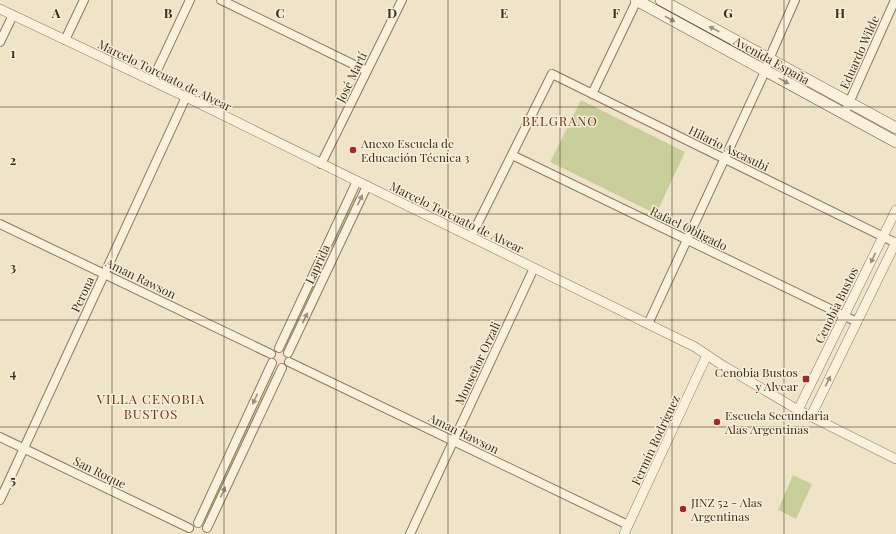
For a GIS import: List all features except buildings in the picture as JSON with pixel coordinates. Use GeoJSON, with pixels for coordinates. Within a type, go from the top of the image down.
{"type":"FeatureCollection","features":[{"type":"Feature","properties":{"kind":"main road","name":"Avenida España"},"geometry":{"type":"LineString","coordinates":[[636,0],[896,142]]}},
{"type":"Feature","properties":{"kind":"main road","name":"Avenida España"},"geometry":{"type":"LineString","coordinates":[[661,0],[896,128]]}},
{"type":"Feature","properties":{"kind":"street"},"geometry":{"type":"LineString","coordinates":[[65,40],[84,0]]}},
{"type":"Feature","properties":{"kind":"street"},"geometry":{"type":"LineString","coordinates":[[152,81],[190,0]]}},
{"type":"Feature","properties":{"kind":"street"},"geometry":{"type":"LineString","coordinates":[[221,0],[367,71]]}},
{"type":"Feature","properties":{"kind":"street","name":"José Martí"},"geometry":{"type":"LineString","coordinates":[[321,164],[402,0]]}},
{"type":"Feature","properties":{"kind":"street"},"geometry":{"type":"LineString","coordinates":[[592,94],[636,0]]}},
{"type":"Feature","properties":{"kind":"street"},"geometry":{"type":"LineString","coordinates":[[648,324],[765,71],[795,0]]}},
{"type":"Feature","properties":{"kind":"street","name":"Eduardo Wilde"},"geometry":{"type":"LineString","coordinates":[[844,114],[895,0]]}},
{"type":"Feature","properties":{"kind":"street","name":"Marcelo Torcuato de Alvear"},"geometry":{"type":"LineString","coordinates":[[0,9],[186,97],[695,347],[798,410],[896,459]]}},
{"type":"Feature","properties":{"kind":"street"},"geometry":{"type":"LineString","coordinates":[[0,42],[13,15]]}},
{"type":"Feature","properties":{"kind":"street","name":"Hilario Ascasubi"},"geometry":{"type":"LineString","coordinates":[[512,155],[552,74],[883,237],[896,242]]}},
{"type":"Feature","properties":{"kind":"street","name":"Perona"},"geometry":{"type":"LineString","coordinates":[[0,500],[186,97]]}},
{"type":"Feature","properties":{"kind":"street"},"geometry":{"type":"LineString","coordinates":[[471,237],[512,155]]}},
{"type":"Feature","properties":{"kind":"street","name":"Rafael Obligado"},"geometry":{"type":"LineString","coordinates":[[512,155],[857,322]]}},
{"type":"Feature","properties":{"kind":"street","name":"Laprida"},"geometry":{"type":"LineString","coordinates":[[279,348],[357,181]]}},
{"type":"Feature","properties":{"kind":"street","name":"Laprida"},"geometry":{"type":"LineString","coordinates":[[288,353],[367,186]]}},
{"type":"Feature","properties":{"kind":"street","name":"Cenobia Bustos"},"geometry":{"type":"LineString","coordinates":[[798,410],[896,210]]}},
{"type":"Feature","properties":{"kind":"street","name":"Aman Rawson"},"geometry":{"type":"LineString","coordinates":[[0,224],[271,354]]}},
{"type":"Feature","properties":{"kind":"street"},"geometry":{"type":"LineString","coordinates":[[810,416],[896,242]]}},
{"type":"Feature","properties":{"kind":"street","name":"Monseñor Orzali"},"geometry":{"type":"LineString","coordinates":[[410,534],[534,268]]}},
{"type":"Feature","properties":{"kind":"street"},"geometry":{"type":"LineString","coordinates":[[207,531],[282,368],[289,362],[290,356],[288,353],[285,349],[279,348],[274,350],[270,358],[272,363],[277,367],[282,368]]}},
{"type":"Feature","properties":{"kind":"street","name":"Fermín Rodríguez"},"geometry":{"type":"LineString","coordinates":[[624,534],[708,355]]}},
{"type":"Feature","properties":{"kind":"street","name":"Aman Rawson"},"geometry":{"type":"LineString","coordinates":[[289,362],[628,525]]}},
{"type":"Feature","properties":{"kind":"street"},"geometry":{"type":"LineString","coordinates":[[189,531],[192,525],[198,522],[272,363]]}},
{"type":"Feature","properties":{"kind":"street","name":"San Roque"},"geometry":{"type":"LineString","coordinates":[[0,437],[189,531]]}},
{"type":"Feature","properties":{"kind":"street"},"geometry":{"type":"LineString","coordinates":[[198,522],[203,524],[207,531]]}},
{"type":"Feature","properties":{"kind":"green space"},"geometry":{"type":"Polygon","coordinates":[[[581,100],[685,152],[656,214],[550,162],[581,100]]]}},
{"type":"Feature","properties":{"kind":"green space"},"geometry":{"type":"Polygon","coordinates":[[[354,196],[357,197],[288,345],[286,345],[285,344],[354,196]]]}},
{"type":"Feature","properties":{"kind":"green space"},"geometry":{"type":"Polygon","coordinates":[[[272,372],[275,373],[206,520],[204,518],[272,372]]]}},
{"type":"Feature","properties":{"kind":"green space"},"geometry":{"type":"Polygon","coordinates":[[[793,475],[812,484],[796,519],[778,510],[793,475]]]}},
{"type":"Feature","properties":{"kind":"place","name":"Anexo Escuela de Educación Técnica 3"},"geometry":{"type":"Point","coordinates":[353,150]}},
{"type":"Feature","properties":{"kind":"place","name":"Cenobia Bustos y Alvear"},"geometry":{"type":"Point","coordinates":[806,379]}},
{"type":"Feature","properties":{"kind":"place","name":"Escuela Secundaria Alas Argentinas"},"geometry":{"type":"Point","coordinates":[717,422]}},
{"type":"Feature","properties":{"kind":"place","name":"JINZ 52 - Alas Argentinas"},"geometry":{"type":"Point","coordinates":[683,509]}},
{"type":"Feature","properties":{"kind":"district","name":"BELGRANO"},"geometry":{"type":"Point","coordinates":[560,120]}},
{"type":"Feature","properties":{"kind":"district","name":"VILLA CENOBIA BUSTOS"},"geometry":{"type":"Point","coordinates":[151,406]}}]}
